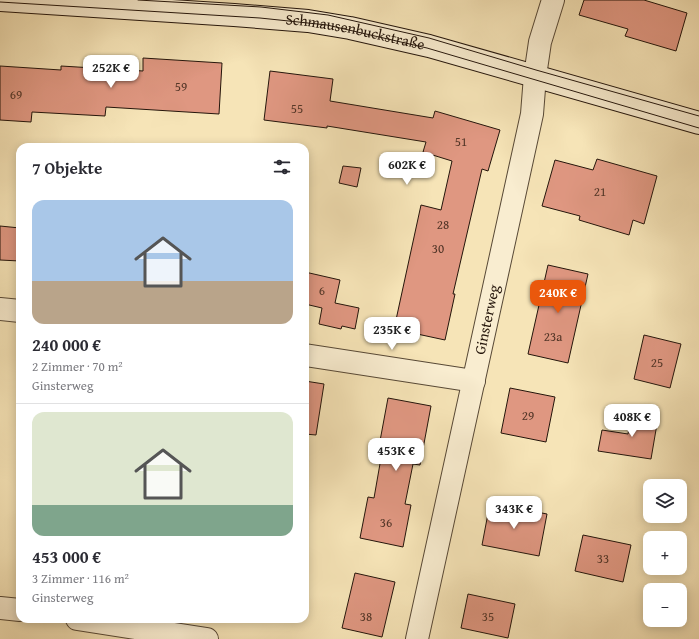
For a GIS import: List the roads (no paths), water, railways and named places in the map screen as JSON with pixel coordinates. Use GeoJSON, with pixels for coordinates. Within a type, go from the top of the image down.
{"type":"FeatureCollection","features":[{"type":"Feature","properties":{"kind":"street","name":"Schmausenbuckstraße"},"geometry":{"type":"LineString","coordinates":[[0,0],[234,15],[330,24],[390,36],[429,46],[699,123]]}},
{"type":"Feature","properties":{"kind":"street","name":"Ginsterweg"},"geometry":{"type":"LineString","coordinates":[[417,639],[532,114],[535,76],[540,42],[553,0]]}},
{"type":"Feature","properties":{"kind":"street"},"geometry":{"type":"LineString","coordinates":[[0,309],[16,311]]}},
{"type":"Feature","properties":{"kind":"street"},"geometry":{"type":"LineString","coordinates":[[309,356],[474,381]]}},
{"type":"Feature","properties":{"kind":"street"},"geometry":{"type":"LineString","coordinates":[[0,608],[16,610]]}},
{"type":"Feature","properties":{"kind":"street"},"geometry":{"type":"LineString","coordinates":[[103,623],[207,639]]}},
{"type":"Feature","properties":{"kind":"tram line"},"geometry":{"type":"LineString","coordinates":[[138,0],[261,7],[328,15],[429,38],[699,116]]}},
{"type":"Feature","properties":{"kind":"tram line"},"geometry":{"type":"LineString","coordinates":[[0,2],[260,18],[327,25],[427,48],[699,128]]}}]}
